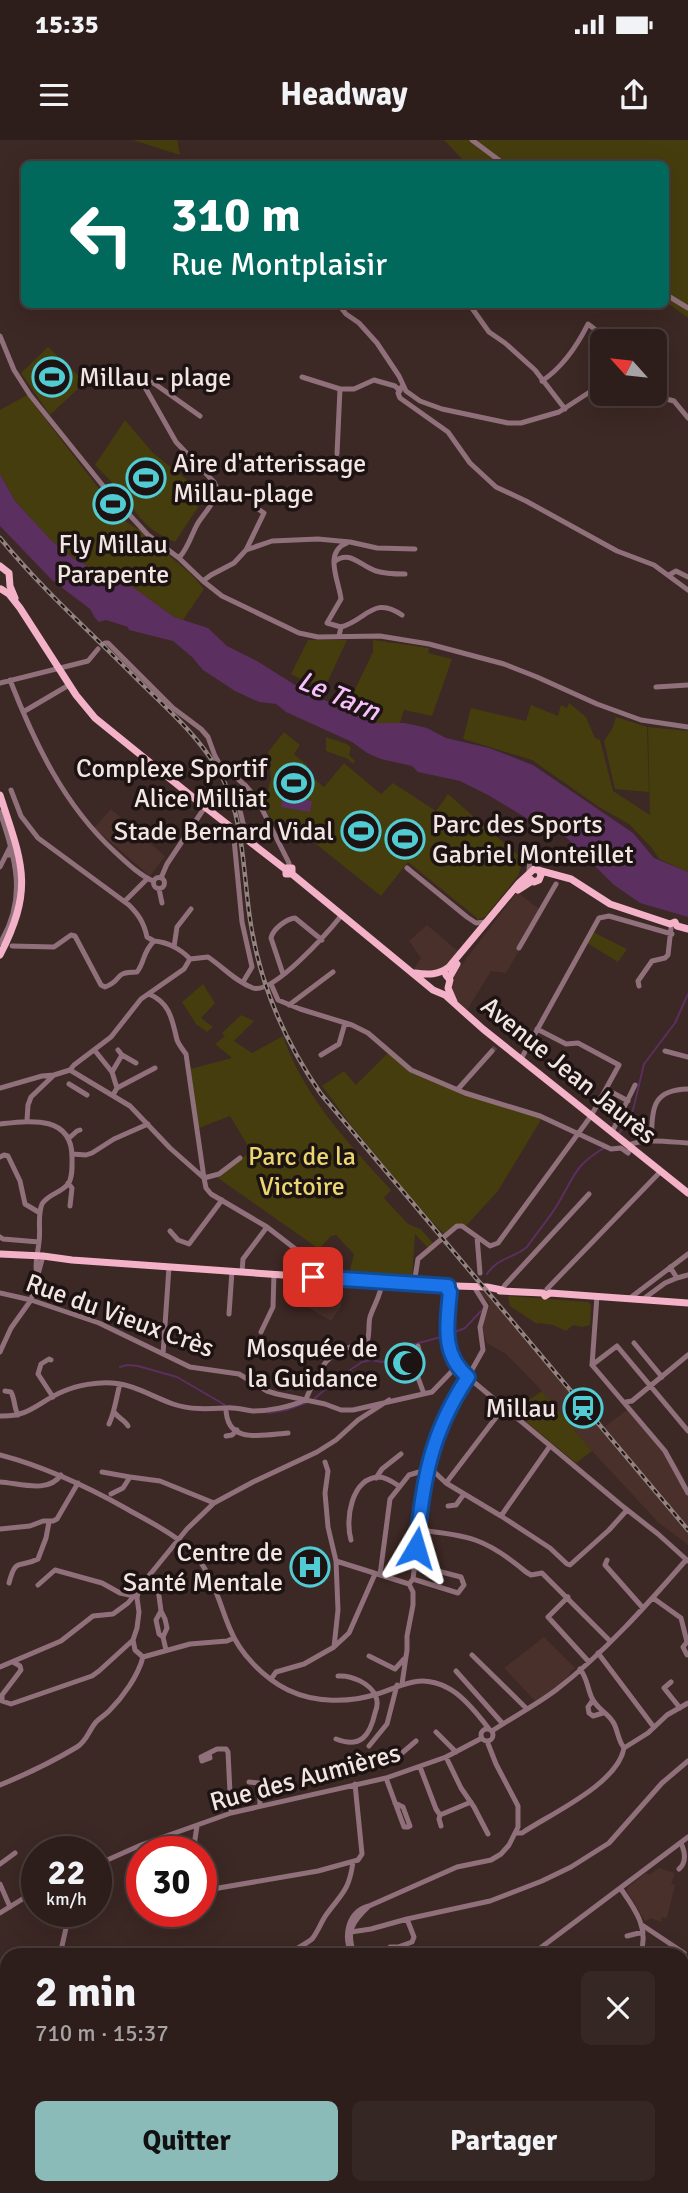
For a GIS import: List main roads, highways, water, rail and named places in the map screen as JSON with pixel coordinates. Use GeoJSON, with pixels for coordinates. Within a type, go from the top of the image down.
{"type":"FeatureCollection","features":[{"type":"Feature","properties":{"kind":"main road"},"geometry":{"type":"LineString","coordinates":[[1,566],[9,573],[9,582],[20,608],[69,685],[94,718],[247,841],[289,870],[341,916],[415,973],[437,974],[449,978]]}},
{"type":"Feature","properties":{"kind":"main road"},"geometry":{"type":"LineString","coordinates":[[9,582],[1,589],[20,608]]}},
{"type":"Feature","properties":{"kind":"main road"},"geometry":{"type":"LineString","coordinates":[[0,795],[19,856],[22,896],[16,920],[0,955]]}},
{"type":"Feature","properties":{"kind":"main road"},"geometry":{"type":"LineString","coordinates":[[535,874],[486,922],[477,927],[455,960],[430,981],[434,990],[444,992],[448,988],[452,971],[480,934],[519,888],[535,874],[555,874],[570,879],[615,906],[673,928],[688,929]]}},
{"type":"Feature","properties":{"kind":"main road","name":"Avenue Jean Jaurès"},"geometry":{"type":"LineString","coordinates":[[415,973],[434,990],[445,995],[498,1043],[688,1193]]}},
{"type":"Feature","properties":{"kind":"main road","name":"Avenue Jean Jaurès"},"geometry":{"type":"LineString","coordinates":[[448,988],[456,1006]]}},
{"type":"Feature","properties":{"kind":"main road"},"geometry":{"type":"LineString","coordinates":[[0,1254],[436,1285],[486,1291],[547,1292],[688,1303]]}},
{"type":"Feature","properties":{"kind":"main road"},"geometry":{"type":"LineString","coordinates":[[450,1288],[487,1287],[502,1290]]}},
{"type":"Feature","properties":{"kind":"waterway"},"geometry":{"type":"LineString","coordinates":[[618,1134],[633,1110],[644,1064],[675,1023],[688,994]]}},
{"type":"Feature","properties":{"kind":"waterway"},"geometry":{"type":"LineString","coordinates":[[487,1274],[501,1261],[527,1247],[577,1171],[604,1148]]}},
{"type":"Feature","properties":{"kind":"waterway"},"geometry":{"type":"LineString","coordinates":[[450,1334],[465,1328],[481,1311]]}},
{"type":"Feature","properties":{"kind":"waterway"},"geometry":{"type":"LineString","coordinates":[[315,1398],[362,1362],[394,1359],[411,1345],[445,1336]]}},
{"type":"Feature","properties":{"kind":"waterway"},"geometry":{"type":"LineString","coordinates":[[120,1367],[138,1366],[177,1377],[225,1405]]}},
{"type":"Feature","properties":{"kind":"waterway"},"geometry":{"type":"LineString","coordinates":[[268,1413],[306,1403]]}},
{"type":"Feature","properties":{"kind":"tunnel"},"geometry":{"type":"LineString","coordinates":[[492,1051],[497,1045]]}},
{"type":"Feature","properties":{"kind":"railway"},"geometry":{"type":"LineString","coordinates":[[0,538],[52,595],[177,718],[197,741],[223,779],[235,812],[250,919],[260,966],[285,1032],[321,1094],[688,1530]]}},
{"type":"Feature","properties":{"kind":"place","name":"Millau - plage"},"geometry":{"type":"Point","coordinates":[52,377]}},
{"type":"Feature","properties":{"kind":"place","name":"Aire d'atterissage Millau-plage"},"geometry":{"type":"Point","coordinates":[146,478]}},
{"type":"Feature","properties":{"kind":"place","name":"Fly Millau Parapente"},"geometry":{"type":"Point","coordinates":[113,504]}},
{"type":"Feature","properties":{"kind":"place","name":"Complexe Sportif Alice Milliat"},"geometry":{"type":"Point","coordinates":[294,783]}},
{"type":"Feature","properties":{"kind":"place","name":"Stade Bernard Vidal"},"geometry":{"type":"Point","coordinates":[361,831]}},
{"type":"Feature","properties":{"kind":"place","name":"Parc des Sports Gabriel Monteillet"},"geometry":{"type":"Point","coordinates":[405,839]}},
{"type":"Feature","properties":{"kind":"place","name":"Mosquée de la Guidance"},"geometry":{"type":"Point","coordinates":[405,1363]}},
{"type":"Feature","properties":{"kind":"place","name":"Millau"},"geometry":{"type":"Point","coordinates":[583,1408]}},
{"type":"Feature","properties":{"kind":"place","name":"Centre de Santé Mentale"},"geometry":{"type":"Point","coordinates":[310,1567]}},
{"type":"Feature","properties":{"kind":"water label","name":"Le Tarn"},"geometry":{"type":"Point","coordinates":[339,695]}},
{"type":"Feature","properties":{"kind":"park label","name":"Parc de la Victoire"},"geometry":{"type":"Point","coordinates":[302,1171]}}]}
